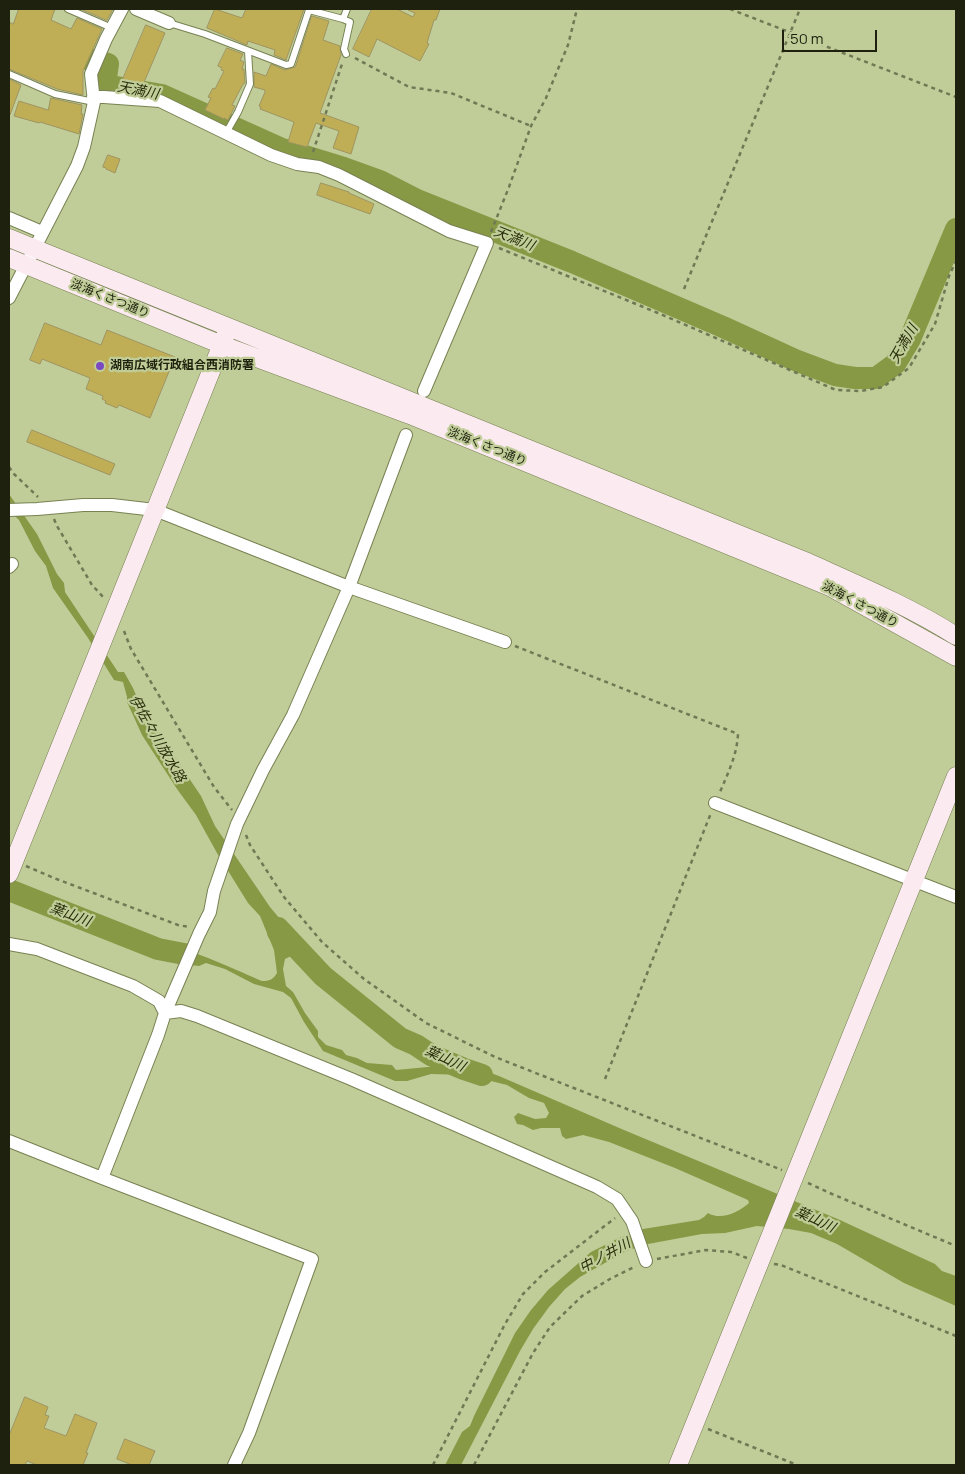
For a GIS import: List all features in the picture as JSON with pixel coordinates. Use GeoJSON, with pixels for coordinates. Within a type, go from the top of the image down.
{"type":"FeatureCollection","features":[{"type":"Feature","properties":{"kind":"street"},"geometry":{"type":"LineString","coordinates":[[9,298],[77,166],[84,147],[93,100],[91,74],[122,9]]}},
{"type":"Feature","properties":{"kind":"street"},"geometry":{"type":"LineString","coordinates":[[136,9],[169,23]]}},
{"type":"Feature","properties":{"kind":"street"},"geometry":{"type":"LineString","coordinates":[[93,100],[104,96],[160,101],[271,155],[297,164],[319,166],[449,231],[486,243],[424,392]]}},
{"type":"Feature","properties":{"kind":"street"},"geometry":{"type":"LineString","coordinates":[[9,218],[42,232]]}},
{"type":"Feature","properties":{"kind":"street","name":"淡海くさつ通り"},"geometry":{"type":"LineString","coordinates":[[9,238],[805,561],[930,619],[956,636]]}},
{"type":"Feature","properties":{"kind":"street","name":"淡海くさつ通り"},"geometry":{"type":"LineString","coordinates":[[9,258],[222,345],[410,415],[830,588],[956,657]]}},
{"type":"Feature","properties":{"kind":"street"},"geometry":{"type":"LineString","coordinates":[[12,867],[228,327]]}},
{"type":"Feature","properties":{"kind":"street"},"geometry":{"type":"LineString","coordinates":[[102,1178],[166,1013],[200,931],[210,912],[216,886],[238,820],[293,715],[349,587],[406,435]]}},
{"type":"Feature","properties":{"kind":"street"},"geometry":{"type":"LineString","coordinates":[[9,510],[112,505],[155,510],[349,587],[505,642]]}},
{"type":"Feature","properties":{"kind":"street"},"geometry":{"type":"LineString","coordinates":[[678,1465],[956,776]]}},
{"type":"Feature","properties":{"kind":"street"},"geometry":{"type":"LineString","coordinates":[[715,803],[956,896]]}},
{"type":"Feature","properties":{"kind":"street"},"geometry":{"type":"LineString","coordinates":[[9,944],[37,949],[133,986],[159,1001],[166,1013]]}},
{"type":"Feature","properties":{"kind":"street"},"geometry":{"type":"LineString","coordinates":[[166,1013],[181,1011],[197,1016],[351,1079],[597,1187],[617,1199],[632,1221],[646,1261]]}},
{"type":"Feature","properties":{"kind":"street"},"geometry":{"type":"LineString","coordinates":[[9,1141],[312,1259],[249,1433],[234,1465]]}},
{"type":"Feature","properties":{"kind":"lane"},"geometry":{"type":"LineString","coordinates":[[68,9],[112,28]]}},
{"type":"Feature","properties":{"kind":"lane"},"geometry":{"type":"LineString","coordinates":[[343,19],[347,9]]}},
{"type":"Feature","properties":{"kind":"lane"},"geometry":{"type":"LineString","coordinates":[[169,23],[205,34],[286,65],[291,64],[309,10],[350,22],[344,49],[346,54]]}},
{"type":"Feature","properties":{"kind":"lane"},"geometry":{"type":"LineString","coordinates":[[226,133],[238,112],[250,84],[248,51]]}},
{"type":"Feature","properties":{"kind":"lane"},"geometry":{"type":"LineString","coordinates":[[9,74],[55,94],[93,100]]}},
{"type":"Feature","properties":{"kind":"path"},"geometry":{"type":"LineString","coordinates":[[577,9],[568,46],[546,98],[531,126],[510,188],[486,243],[658,313],[836,390],[861,391],[883,387],[909,368],[935,324],[949,276],[956,261]]}},
{"type":"Feature","properties":{"kind":"path"},"geometry":{"type":"LineString","coordinates":[[730,9],[956,97]]}},
{"type":"Feature","properties":{"kind":"path"},"geometry":{"type":"LineString","coordinates":[[684,289],[800,9]]}},
{"type":"Feature","properties":{"kind":"path"},"geometry":{"type":"LineString","coordinates":[[313,152],[346,54],[409,87],[451,93],[531,126]]}},
{"type":"Feature","properties":{"kind":"path"},"geometry":{"type":"LineString","coordinates":[[9,467],[38,498],[42,509],[53,516],[92,585],[112,615],[130,650],[209,779],[238,820],[250,845],[284,897],[322,942],[364,979],[426,1023],[495,1057],[795,1176],[832,1194],[956,1246]]}},
{"type":"Feature","properties":{"kind":"path"},"geometry":{"type":"LineString","coordinates":[[505,642],[738,734],[738,745],[730,768],[605,1079]]}},
{"type":"Feature","properties":{"kind":"path"},"geometry":{"type":"LineString","coordinates":[[12,867],[54,878],[178,926],[200,931]]}},
{"type":"Feature","properties":{"kind":"path"},"geometry":{"type":"LineString","coordinates":[[433,1465],[505,1324],[523,1294],[544,1272],[605,1224],[626,1212]]}},
{"type":"Feature","properties":{"kind":"path"},"geometry":{"type":"LineString","coordinates":[[474,1465],[533,1353],[550,1327],[582,1296],[646,1261],[706,1250],[731,1252],[782,1264],[956,1336]]}},
{"type":"Feature","properties":{"kind":"path"},"geometry":{"type":"LineString","coordinates":[[695,1424],[797,1465]]}},
{"type":"Feature","properties":{"kind":"water"},"geometry":{"type":"Polygon","coordinates":[[[9,494],[37,534],[57,574],[64,583],[65,592],[118,672],[124,672],[141,707],[201,796],[215,826],[270,907],[300,943],[291,956],[285,959],[283,969],[286,986],[293,992],[318,1031],[318,1037],[326,1045],[342,1050],[346,1055],[367,1063],[392,1065],[396,1070],[449,1066],[461,1062],[499,1076],[840,1220],[935,1264],[942,1271],[956,1276],[956,1306],[904,1283],[837,1244],[811,1233],[757,1226],[725,1233],[702,1234],[648,1244],[626,1251],[580,1277],[565,1289],[533,1329],[520,1351],[461,1465],[445,1465],[462,1432],[470,1426],[515,1333],[548,1290],[591,1252],[643,1229],[699,1220],[708,1213],[724,1216],[745,1206],[749,1203],[748,1200],[609,1142],[583,1135],[566,1139],[562,1136],[560,1128],[533,1130],[517,1124],[514,1117],[518,1113],[535,1119],[546,1118],[549,1113],[544,1103],[529,1098],[507,1085],[467,1075],[431,1074],[407,1081],[395,1081],[323,1051],[291,998],[283,992],[254,984],[225,969],[206,963],[199,966],[181,964],[163,952],[151,950],[158,946],[179,948],[262,981],[271,980],[277,973],[274,950],[260,916],[248,903],[196,815],[142,735],[127,702],[123,682],[114,680],[88,638],[53,588],[46,566],[35,551],[19,520],[9,510],[9,494]]]}},
{"type":"Feature","properties":{"kind":"building"},"geometry":{"type":"Polygon","coordinates":[[[19,9],[55,9],[51,20],[71,29],[77,18],[102,29],[83,71],[83,95],[57,89],[9,69],[9,22],[13,24],[19,9]]]}},
{"type":"Feature","properties":{"kind":"building"},"geometry":{"type":"Polygon","coordinates":[[[81,9],[113,9],[107,20],[81,9]]]}},
{"type":"Feature","properties":{"kind":"building"},"geometry":{"type":"Polygon","coordinates":[[[215,9],[242,18],[246,9],[304,9],[286,60],[274,55],[275,50],[248,41],[247,45],[207,28],[215,9]]]}},
{"type":"Feature","properties":{"kind":"building"},"geometry":{"type":"Polygon","coordinates":[[[372,9],[397,9],[413,17],[415,13],[408,9],[440,9],[436,20],[434,20],[427,43],[429,44],[420,61],[377,39],[369,57],[353,49],[372,9]]]}},
{"type":"Feature","properties":{"kind":"building"},"geometry":{"type":"Polygon","coordinates":[[[312,16],[329,21],[323,40],[340,46],[341,55],[320,113],[359,127],[351,154],[333,148],[339,131],[316,123],[307,147],[288,142],[294,122],[260,109],[261,107],[259,106],[265,90],[254,87],[254,72],[266,76],[271,64],[285,70],[295,67],[312,16]]]}},
{"type":"Feature","properties":{"kind":"building"},"geometry":{"type":"Polygon","coordinates":[[[146,25],[165,33],[142,87],[123,79],[146,25]]]}},
{"type":"Feature","properties":{"kind":"building"},"geometry":{"type":"Polygon","coordinates":[[[227,48],[243,54],[240,60],[244,62],[242,69],[244,69],[245,83],[232,105],[235,106],[228,120],[205,110],[211,98],[208,97],[213,88],[215,89],[224,71],[218,66],[227,48]]]}},
{"type":"Feature","properties":{"kind":"building"},"geometry":{"type":"Polygon","coordinates":[[[9,79],[21,85],[10,115],[9,115],[9,79]]]}},
{"type":"Feature","properties":{"kind":"building"},"geometry":{"type":"Polygon","coordinates":[[[51,98],[82,105],[81,114],[83,114],[79,134],[14,116],[19,101],[48,110],[51,98]]]}},
{"type":"Feature","properties":{"kind":"building"},"geometry":{"type":"Polygon","coordinates":[[[108,155],[120,159],[115,173],[103,167],[108,155]]]}},
{"type":"Feature","properties":{"kind":"building"},"geometry":{"type":"Polygon","coordinates":[[[321,183],[349,192],[374,204],[370,214],[317,195],[321,183]]]}},
{"type":"Feature","properties":{"kind":"building"},"geometry":{"type":"Polygon","coordinates":[[[45,323],[101,345],[107,330],[175,357],[150,418],[119,405],[117,408],[105,403],[106,401],[102,399],[103,396],[86,389],[90,378],[42,359],[40,364],[30,360],[45,323]]]}},
{"type":"Feature","properties":{"kind":"building"},"geometry":{"type":"Polygon","coordinates":[[[32,430],[115,464],[110,475],[27,442],[32,430]]]}},
{"type":"Feature","properties":{"kind":"building"},"geometry":{"type":"Polygon","coordinates":[[[25,1397],[48,1407],[45,1415],[49,1416],[44,1428],[66,1436],[75,1414],[97,1423],[83,1465],[37,1465],[27,1461],[25,1465],[9,1465],[9,1436],[25,1397]]]}},
{"type":"Feature","properties":{"kind":"building"},"geometry":{"type":"Polygon","coordinates":[[[125,1439],[155,1451],[149,1465],[132,1465],[117,1459],[125,1439]]]}},
{"type":"Feature","properties":{"kind":"waterway","name":"天満川"},"geometry":{"type":"LineString","coordinates":[[9,40],[108,64],[105,85],[162,95],[282,149],[380,181],[417,200],[572,262],[795,360],[835,375],[855,378],[876,378],[895,364],[910,339],[956,229]]}},
{"type":"Feature","properties":{"kind":"waterway","name":"葉山川"},"geometry":{"type":"LineString","coordinates":[[9,890],[158,949],[184,954]]}},
{"type":"Feature","properties":{"kind":"waterway","name":"葉山川"},"geometry":{"type":"LineString","coordinates":[[278,932],[278,928],[323,976],[400,1038],[416,1045],[431,1055],[482,1075]]}},
{"type":"Feature","properties":{"kind":"place","name":"湖南広域行政組合西消防署"},"geometry":{"type":"Point","coordinates":[100,366]}},
{"type":"Feature","properties":{"kind":"water label","name":"伊佐々川放水路"},"geometry":{"type":"Point","coordinates":[157,739]}},
{"type":"Feature","properties":{"kind":"water label","name":"中ノ井川"},"geometry":{"type":"Point","coordinates":[605,1256]}}]}
